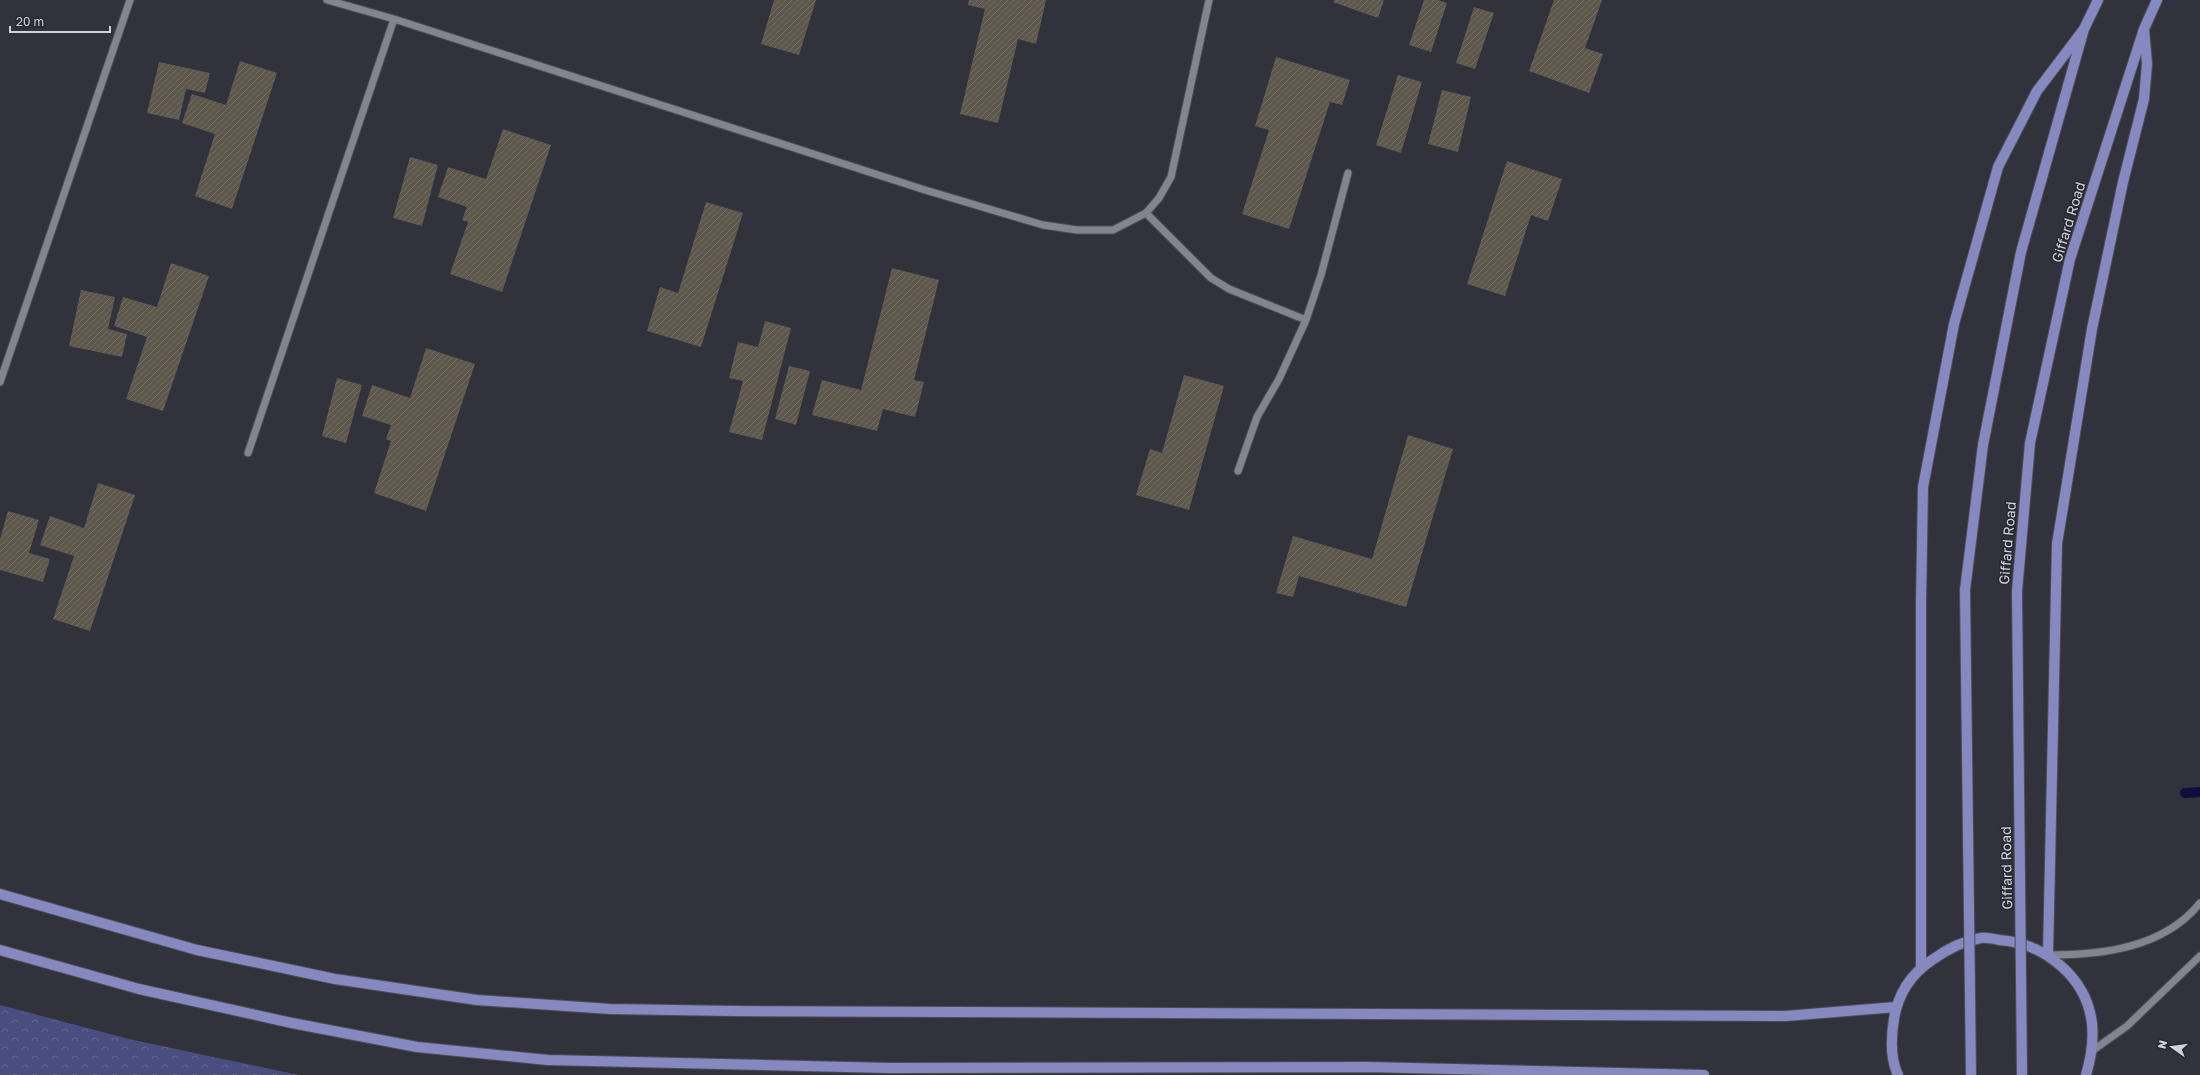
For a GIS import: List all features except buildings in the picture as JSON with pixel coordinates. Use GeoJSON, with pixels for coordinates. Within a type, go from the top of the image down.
{"type":"FeatureCollection","features":[{"type":"Feature","properties":{"kind":"main road"},"geometry":{"type":"LineString","coordinates":[[1971,1075],[1965,590],[1983,445],[2021,252],[2084,29],[2098,0]]}},
{"type":"Feature","properties":{"kind":"main road","name":"Giffard Road"},"geometry":{"type":"LineString","coordinates":[[2022,1075],[2017,591],[2030,443],[2070,259],[2144,29],[2157,0]]}},
{"type":"Feature","properties":{"kind":"main road"},"geometry":{"type":"LineString","coordinates":[[1921,967],[1921,619],[1923,487],[1954,324],[1998,167],[2037,91],[2084,29]]}},
{"type":"Feature","properties":{"kind":"main road","name":"Giffard Road"},"geometry":{"type":"LineString","coordinates":[[2048,954],[2057,544],[2092,329],[2123,182],[2144,99],[2147,64],[2144,29]]}},
{"type":"Feature","properties":{"kind":"main road"},"geometry":{"type":"LineString","coordinates":[[0,894],[197,950],[334,979],[477,1000],[610,1009],[993,1013],[1786,1016],[1896,1007]]}},
{"type":"Feature","properties":{"kind":"main road"},"geometry":{"type":"LineString","coordinates":[[1898,1075],[1894,1068],[1891,1037],[1896,1007],[1906,985],[1921,967],[1949,948],[1982,938],[2017,941],[2048,954],[2069,973],[2084,996],[2092,1023],[2092,1051],[2086,1075]]}},
{"type":"Feature","properties":{"kind":"main road"},"geometry":{"type":"LineString","coordinates":[[0,950],[139,989],[292,1023],[417,1046],[548,1060],[889,1068],[1367,1067],[1704,1075]]}},
{"type":"Feature","properties":{"kind":"main road"},"geometry":{"type":"LineString","coordinates":[[1367,1067],[1384,1075]]}},
{"type":"Feature","properties":{"kind":"street"},"geometry":{"type":"LineString","coordinates":[[0,382],[130,0]]}},
{"type":"Feature","properties":{"kind":"street"},"geometry":{"type":"LineString","coordinates":[[327,0],[394,19],[910,185],[1043,225],[1077,230],[1113,230],[1146,213],[1159,198],[1171,177],[1209,0]]}},
{"type":"Feature","properties":{"kind":"street"},"geometry":{"type":"LineString","coordinates":[[248,453],[394,19]]}},
{"type":"Feature","properties":{"kind":"street"},"geometry":{"type":"LineString","coordinates":[[1238,471],[1257,417],[1279,379],[1306,320],[1348,173]]}},
{"type":"Feature","properties":{"kind":"street"},"geometry":{"type":"LineString","coordinates":[[1146,213],[1211,278],[1229,289],[1306,320]]}},
{"type":"Feature","properties":{"kind":"street"},"geometry":{"type":"LineString","coordinates":[[2048,954],[2081,955],[2111,951],[2140,942],[2176,926],[2200,903]]}},
{"type":"Feature","properties":{"kind":"street"},"geometry":{"type":"LineString","coordinates":[[2092,1051],[2127,1026],[2200,956]]}},
{"type":"Feature","properties":{"kind":"green space"},"geometry":{"type":"Polygon","coordinates":[[[0,1005],[129,1039],[299,1075],[0,1075],[0,1005]]]}},
{"type":"Feature","properties":{"kind":"waterway"},"geometry":{"type":"LineString","coordinates":[[2185,793],[2200,792]]}}]}
